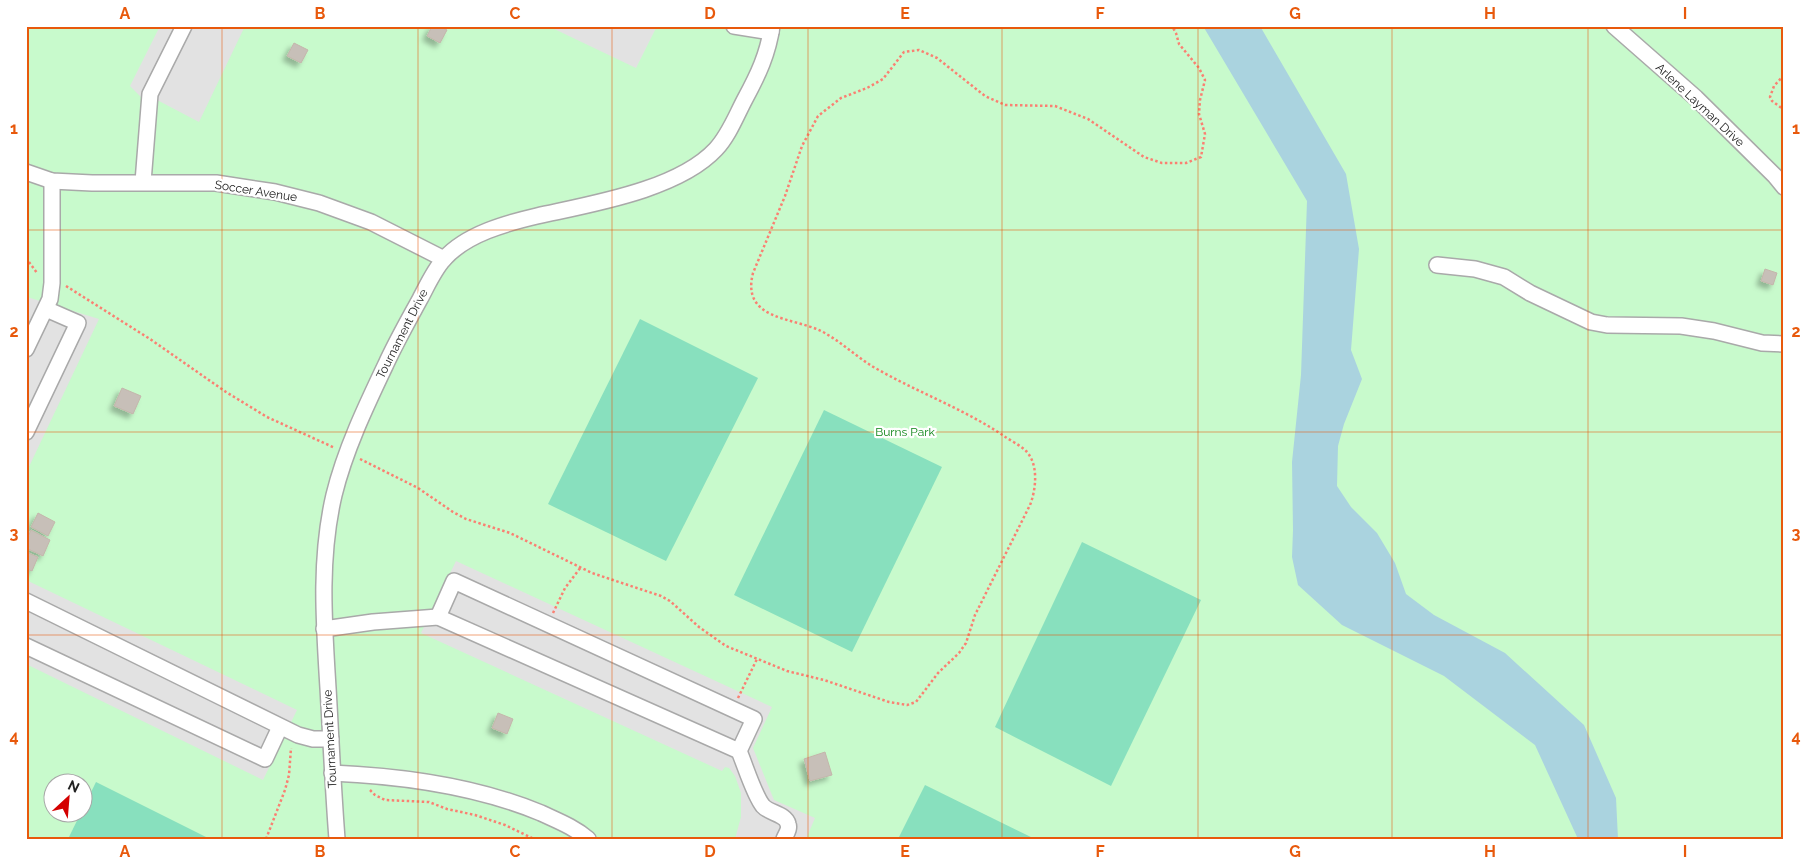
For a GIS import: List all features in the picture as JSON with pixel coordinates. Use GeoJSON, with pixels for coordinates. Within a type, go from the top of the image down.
{"type":"FeatureCollection","features":[{"type":"Feature","properties":{"kind":"street"},"geometry":{"type":"LineString","coordinates":[[143,182],[150,94],[184,26]]}},
{"type":"Feature","properties":{"kind":"street"},"geometry":{"type":"LineString","coordinates":[[734,26],[771,29]]}},
{"type":"Feature","properties":{"kind":"street","name":"Arlene Layman Drive"},"geometry":{"type":"LineString","coordinates":[[1614,26],[1696,98],[1784,187]]}},
{"type":"Feature","properties":{"kind":"street","name":"Tournament Drive"},"geometry":{"type":"LineString","coordinates":[[337,839],[324,629],[323,601],[326,545],[334,495],[348,453],[368,403],[393,349],[428,284],[444,259],[462,245],[485,232],[509,222],[615,198],[657,184],[678,175],[704,160],[717,148],[736,117],[763,65],[771,29]]}},
{"type":"Feature","properties":{"kind":"street","name":"Soccer Avenue"},"geometry":{"type":"LineString","coordinates":[[26,172],[52,181],[216,183],[266,190],[305,199],[371,222],[444,259]]}},
{"type":"Feature","properties":{"kind":"street"},"geometry":{"type":"LineString","coordinates":[[26,349],[50,299],[52,283],[52,181]]}},
{"type":"Feature","properties":{"kind":"street"},"geometry":{"type":"LineString","coordinates":[[1437,265],[1475,269],[1504,277],[1530,293],[1591,322],[1607,325],[1681,326],[1714,331],[1762,343],[1784,344]]}},
{"type":"Feature","properties":{"kind":"street"},"geometry":{"type":"LineString","coordinates":[[26,432],[78,323],[46,308]]}},
{"type":"Feature","properties":{"kind":"street"},"geometry":{"type":"LineString","coordinates":[[438,617],[454,581],[754,719],[739,751]]}},
{"type":"Feature","properties":{"kind":"street"},"geometry":{"type":"LineString","coordinates":[[26,602],[280,727],[313,739],[331,739]]}},
{"type":"Feature","properties":{"kind":"street"},"geometry":{"type":"LineString","coordinates":[[324,629],[373,622],[438,617],[739,751],[760,802],[768,810],[785,818],[788,822],[784,839]]}},
{"type":"Feature","properties":{"kind":"street"},"geometry":{"type":"LineString","coordinates":[[26,646],[265,760],[280,727]]}},
{"type":"Feature","properties":{"kind":"street"},"geometry":{"type":"LineString","coordinates":[[332,773],[394,778],[497,797],[564,823],[588,839]]}},
{"type":"Feature","properties":{"kind":"path"},"geometry":{"type":"LineString","coordinates":[[26,258],[44,281],[64,285],[150,339],[226,392],[267,417],[348,453],[418,488],[466,519],[510,533],[592,573],[661,596],[670,601],[717,641],[757,659],[787,671],[832,683],[889,702],[907,705],[916,702],[938,673],[959,653],[966,643],[975,614],[1022,524],[1035,493],[1033,466],[1027,452],[966,412],[875,368],[825,333],[769,314],[760,307],[752,294],[753,273],[786,196],[802,146],[818,116],[841,98],[867,88],[883,79],[904,52],[919,50],[937,58],[984,96],[1005,106],[1055,106],[1088,119],[1144,157],[1162,163],[1186,163],[1201,157],[1205,134],[1199,114],[1205,80],[1199,68],[1179,44],[1172,26]]}},
{"type":"Feature","properties":{"kind":"path"},"geometry":{"type":"LineString","coordinates":[[1784,75],[1774,86],[1770,97],[1772,101],[1784,110]]}},
{"type":"Feature","properties":{"kind":"path"},"geometry":{"type":"LineString","coordinates":[[548,625],[564,588],[581,567]]}},
{"type":"Feature","properties":{"kind":"path"},"geometry":{"type":"LineString","coordinates":[[732,709],[757,659]]}},
{"type":"Feature","properties":{"kind":"path"},"geometry":{"type":"LineString","coordinates":[[266,839],[282,799],[288,775],[290,750],[298,735]]}},
{"type":"Feature","properties":{"kind":"path"},"geometry":{"type":"LineString","coordinates":[[355,774],[375,795],[385,800],[429,802],[505,825],[534,839]]}},
{"type":"Feature","properties":{"kind":"green space","name":"Burns Park"},"geometry":{"type":"Polygon","coordinates":[[[26,26],[1784,26],[1784,839],[26,839],[26,26]]]}},
{"type":"Feature","properties":{"kind":"green space"},"geometry":{"type":"Polygon","coordinates":[[[640,319],[758,378],[666,561],[548,504],[640,319]]]}},
{"type":"Feature","properties":{"kind":"green space"},"geometry":{"type":"Polygon","coordinates":[[[824,410],[942,467],[852,652],[734,595],[824,410]]]}},
{"type":"Feature","properties":{"kind":"green space"},"geometry":{"type":"Polygon","coordinates":[[[1082,542],[1201,600],[1111,786],[995,727],[1082,542]]]}},
{"type":"Feature","properties":{"kind":"green space"},"geometry":{"type":"Polygon","coordinates":[[[96,782],[210,839],[68,839],[76,822],[92,822],[92,790],[96,782]]]}},
{"type":"Feature","properties":{"kind":"green space"},"geometry":{"type":"Polygon","coordinates":[[[925,785],[1035,839],[898,839],[925,785]]]}},
{"type":"Feature","properties":{"kind":"shaded area"},"geometry":{"type":"Polygon","coordinates":[[[160,26],[245,26],[199,122],[159,101],[141,97],[130,86],[160,26]]]}},
{"type":"Feature","properties":{"kind":"shaded area"},"geometry":{"type":"Polygon","coordinates":[[[548,26],[657,26],[636,68],[548,26]]]}},
{"type":"Feature","properties":{"kind":"shaded area"},"geometry":{"type":"Polygon","coordinates":[[[27,297],[99,319],[26,473],[26,299],[27,297]]]}},
{"type":"Feature","properties":{"kind":"shaded area"},"geometry":{"type":"Polygon","coordinates":[[[456,561],[772,707],[753,748],[774,800],[815,818],[806,839],[735,839],[741,817],[741,793],[735,776],[729,768],[725,767],[722,771],[421,633],[456,561]]]}},
{"type":"Feature","properties":{"kind":"shaded area"},"geometry":{"type":"Polygon","coordinates":[[[26,580],[297,710],[263,780],[26,664],[26,580]]]}},
{"type":"Feature","properties":{"kind":"water"},"geometry":{"type":"Polygon","coordinates":[[[1203,26],[1260,26],[1346,174],[1359,249],[1351,350],[1362,379],[1344,424],[1338,446],[1337,486],[1351,507],[1377,533],[1395,563],[1406,594],[1434,615],[1505,653],[1584,725],[1616,798],[1618,839],[1578,839],[1535,745],[1444,676],[1342,625],[1298,585],[1292,557],[1292,462],[1301,375],[1307,201],[1203,26]]]}},
{"type":"Feature","properties":{"kind":"building"},"geometry":{"type":"Polygon","coordinates":[[[432,26],[439,26],[447,30],[440,43],[427,36],[432,26]]]}},
{"type":"Feature","properties":{"kind":"building"},"geometry":{"type":"Polygon","coordinates":[[[294,43],[308,50],[301,63],[287,56],[294,43]]]}},
{"type":"Feature","properties":{"kind":"building"},"geometry":{"type":"Polygon","coordinates":[[[1765,269],[1777,273],[1773,285],[1761,281],[1765,269]]]}},
{"type":"Feature","properties":{"kind":"building"},"geometry":{"type":"Polygon","coordinates":[[[122,388],[141,396],[133,414],[114,406],[122,388]]]}},
{"type":"Feature","properties":{"kind":"building"},"geometry":{"type":"Polygon","coordinates":[[[38,513],[55,522],[48,536],[31,527],[38,513]]]}},
{"type":"Feature","properties":{"kind":"building"},"geometry":{"type":"Polygon","coordinates":[[[31,530],[50,540],[43,556],[26,548],[26,541],[31,530]]]}},
{"type":"Feature","properties":{"kind":"building"},"geometry":{"type":"Polygon","coordinates":[[[26,552],[38,557],[32,571],[26,569],[26,552]]]}},
{"type":"Feature","properties":{"kind":"building"},"geometry":{"type":"Polygon","coordinates":[[[498,713],[513,719],[507,734],[492,728],[498,713]]]}},
{"type":"Feature","properties":{"kind":"building"},"geometry":{"type":"Polygon","coordinates":[[[825,752],[832,775],[810,781],[804,759],[825,752]]]}}]}
